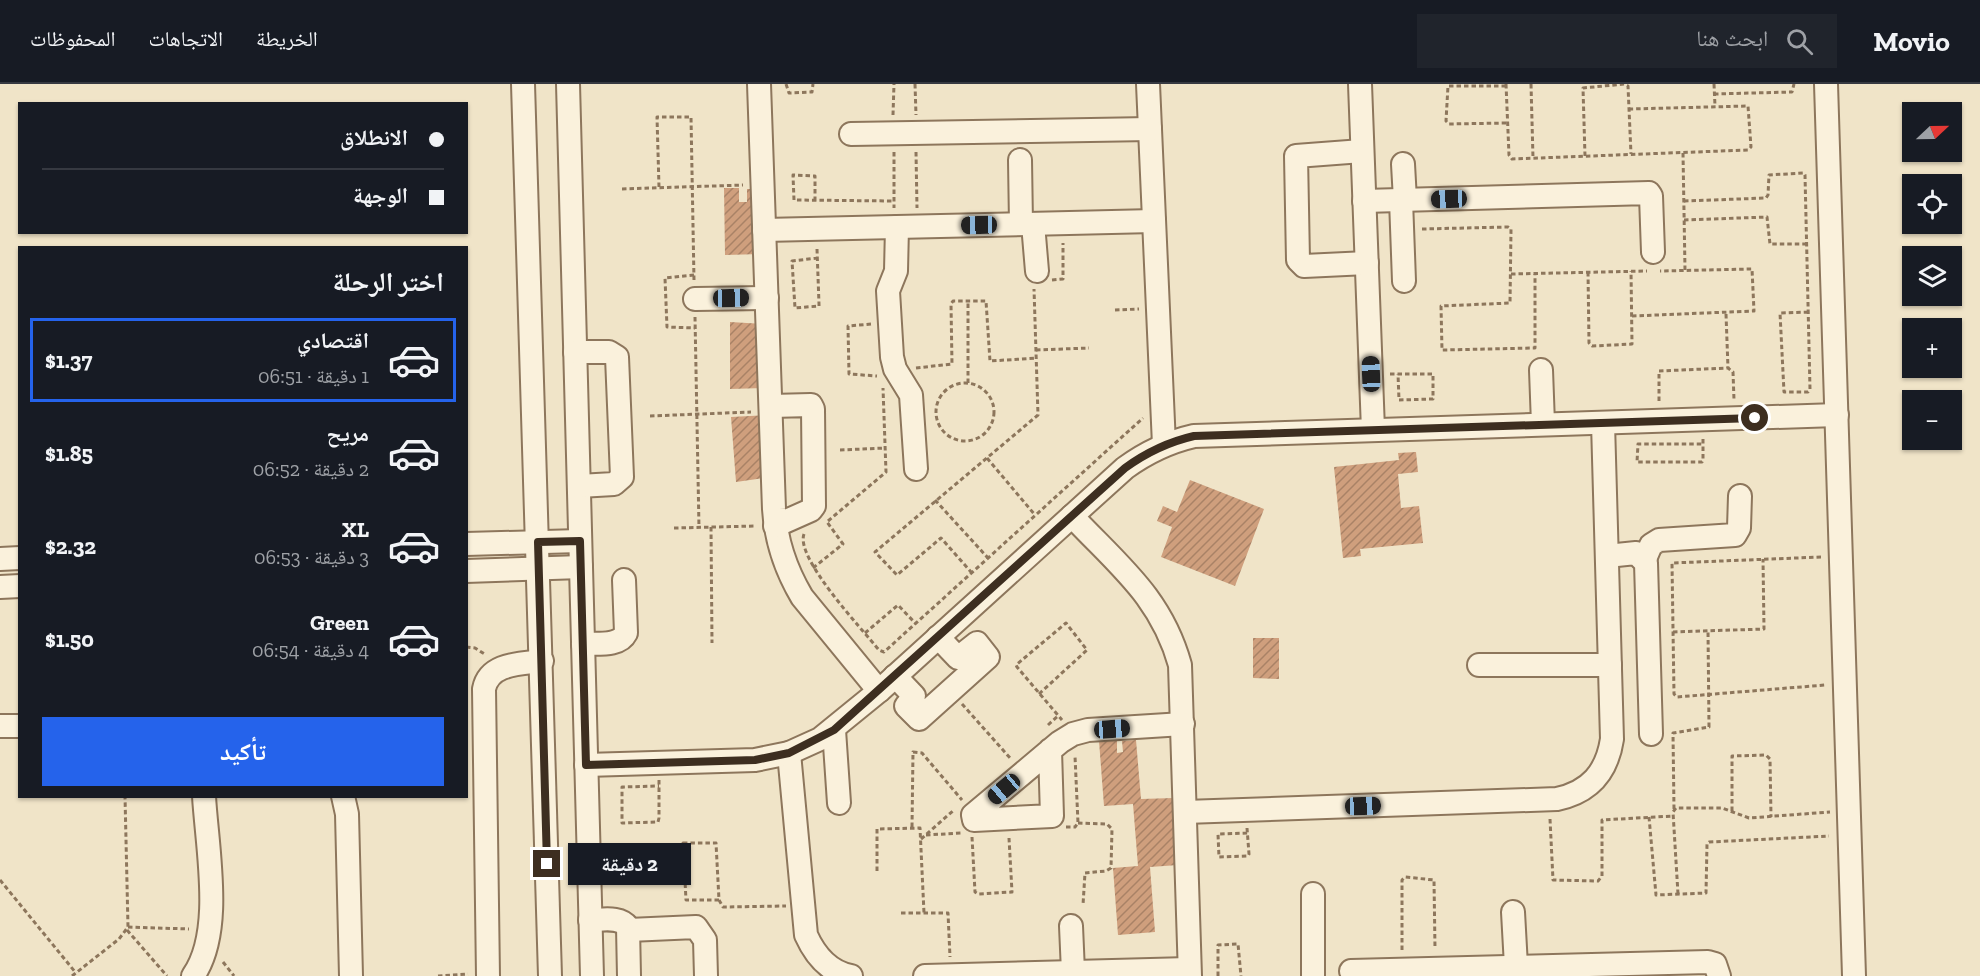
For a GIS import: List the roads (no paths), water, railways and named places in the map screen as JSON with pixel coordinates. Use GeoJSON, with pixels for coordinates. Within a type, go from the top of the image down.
{"type":"FeatureCollection","features":[{"type":"Feature","properties":{"kind":"street"},"geometry":{"type":"LineString","coordinates":[[523,84],[550,976]]}},
{"type":"Feature","properties":{"kind":"street"},"geometry":{"type":"LineString","coordinates":[[568,84],[592,976]]}},
{"type":"Feature","properties":{"kind":"street"},"geometry":{"type":"LineString","coordinates":[[759,84],[776,526],[785,563],[802,597],[887,684],[914,696],[906,706],[918,719],[989,655],[977,643],[958,658],[938,637]]}},
{"type":"Feature","properties":{"kind":"street"},"geometry":{"type":"LineString","coordinates":[[1148,84],[1164,445]]}},
{"type":"Feature","properties":{"kind":"street"},"geometry":{"type":"LineString","coordinates":[[1360,84],[1373,430]]}},
{"type":"Feature","properties":{"kind":"street"},"geometry":{"type":"LineString","coordinates":[[1826,84],[1854,976]]}},
{"type":"Feature","properties":{"kind":"street"},"geometry":{"type":"LineString","coordinates":[[851,134],[1150,129]]}},
{"type":"Feature","properties":{"kind":"street"},"geometry":{"type":"LineString","coordinates":[[1362,151],[1296,156],[1298,260],[1304,266],[1367,264]]}},
{"type":"Feature","properties":{"kind":"street"},"geometry":{"type":"LineString","coordinates":[[1020,160],[1027,224],[1038,278]]}},
{"type":"Feature","properties":{"kind":"street"},"geometry":{"type":"LineString","coordinates":[[1403,164],[1404,280]]}},
{"type":"Feature","properties":{"kind":"street"},"geometry":{"type":"LineString","coordinates":[[1364,201],[1649,194],[1653,252]]}},
{"type":"Feature","properties":{"kind":"street"},"geometry":{"type":"LineString","coordinates":[[764,230],[816,239],[902,227],[1154,220]]}},
{"type":"Feature","properties":{"kind":"street"},"geometry":{"type":"LineString","coordinates":[[902,227],[896,271],[888,288],[890,324],[887,377],[906,384],[911,395],[916,469]]}},
{"type":"Feature","properties":{"kind":"street"},"geometry":{"type":"LineString","coordinates":[[695,299],[767,298]]}},
{"type":"Feature","properties":{"kind":"street"},"geometry":{"type":"LineString","coordinates":[[575,352],[609,352],[617,357],[622,477],[614,484],[579,486]]}},
{"type":"Feature","properties":{"kind":"street"},"geometry":{"type":"LineString","coordinates":[[1541,370],[1543,424]]}},
{"type":"Feature","properties":{"kind":"street"},"geometry":{"type":"LineString","coordinates":[[771,409],[809,405],[813,410],[814,506],[811,510],[776,526]]}},
{"type":"Feature","properties":{"kind":"street"},"geometry":{"type":"LineString","coordinates":[[586,765],[755,760],[789,753],[834,730],[1125,468],[1164,445],[1194,436],[1836,415]]}},
{"type":"Feature","properties":{"kind":"street"},"geometry":{"type":"LineString","coordinates":[[1185,812],[1549,799],[1572,796],[1585,789],[1604,767],[1612,739],[1603,423]]}},
{"type":"Feature","properties":{"kind":"street"},"geometry":{"type":"LineString","coordinates":[[1651,734],[1645,560],[1651,545],[1659,540],[1735,535],[1739,528],[1740,496]]}},
{"type":"Feature","properties":{"kind":"street"},"geometry":{"type":"LineString","coordinates":[[925,976],[1073,972],[1190,973],[1180,665],[1163,619],[1150,598],[1072,516]]}},
{"type":"Feature","properties":{"kind":"street"},"geometry":{"type":"LineString","coordinates":[[468,544],[580,541]]}},
{"type":"Feature","properties":{"kind":"street"},"geometry":{"type":"LineString","coordinates":[[1607,556],[1636,554],[1645,560]]}},
{"type":"Feature","properties":{"kind":"street"},"geometry":{"type":"LineString","coordinates":[[0,559],[18,558]]}},
{"type":"Feature","properties":{"kind":"street"},"geometry":{"type":"LineString","coordinates":[[468,571],[581,567]]}},
{"type":"Feature","properties":{"kind":"street"},"geometry":{"type":"LineString","coordinates":[[583,644],[614,642],[624,637],[626,633],[624,580]]}},
{"type":"Feature","properties":{"kind":"street"},"geometry":{"type":"LineString","coordinates":[[0,587],[18,586]]}},
{"type":"Feature","properties":{"kind":"street"},"geometry":{"type":"LineString","coordinates":[[488,975],[484,689],[488,679],[500,668],[542,661]]}},
{"type":"Feature","properties":{"kind":"street"},"geometry":{"type":"LineString","coordinates":[[1479,665],[1610,665]]}},
{"type":"Feature","properties":{"kind":"street"},"geometry":{"type":"LineString","coordinates":[[1050,750],[1073,734],[1088,730],[1183,724]]}},
{"type":"Feature","properties":{"kind":"street"},"geometry":{"type":"LineString","coordinates":[[0,726],[18,726]]}},
{"type":"Feature","properties":{"kind":"street"},"geometry":{"type":"LineString","coordinates":[[834,730],[839,803]]}},
{"type":"Feature","properties":{"kind":"street"},"geometry":{"type":"LineString","coordinates":[[789,753],[801,905],[815,968],[833,969],[852,976]]}},
{"type":"Feature","properties":{"kind":"street"},"geometry":{"type":"LineString","coordinates":[[194,976],[204,957],[211,930],[204,798]]}},
{"type":"Feature","properties":{"kind":"street"},"geometry":{"type":"LineString","coordinates":[[343,798],[347,814],[351,976]]}},
{"type":"Feature","properties":{"kind":"street"},"geometry":{"type":"LineString","coordinates":[[1313,894],[1313,976]]}},
{"type":"Feature","properties":{"kind":"street"},"geometry":{"type":"LineString","coordinates":[[1513,912],[1516,966]]}},
{"type":"Feature","properties":{"kind":"street"},"geometry":{"type":"LineString","coordinates":[[590,920],[620,921],[628,930],[629,976]]}},
{"type":"Feature","properties":{"kind":"street"},"geometry":{"type":"LineString","coordinates":[[1071,926],[1073,972]]}},
{"type":"Feature","properties":{"kind":"street"},"geometry":{"type":"LineString","coordinates":[[628,930],[696,927],[705,940],[706,976]]}},
{"type":"Feature","properties":{"kind":"street"},"geometry":{"type":"LineString","coordinates":[[1351,971],[1516,966],[1587,970],[1712,962],[1718,967],[1719,976]]}}]}
